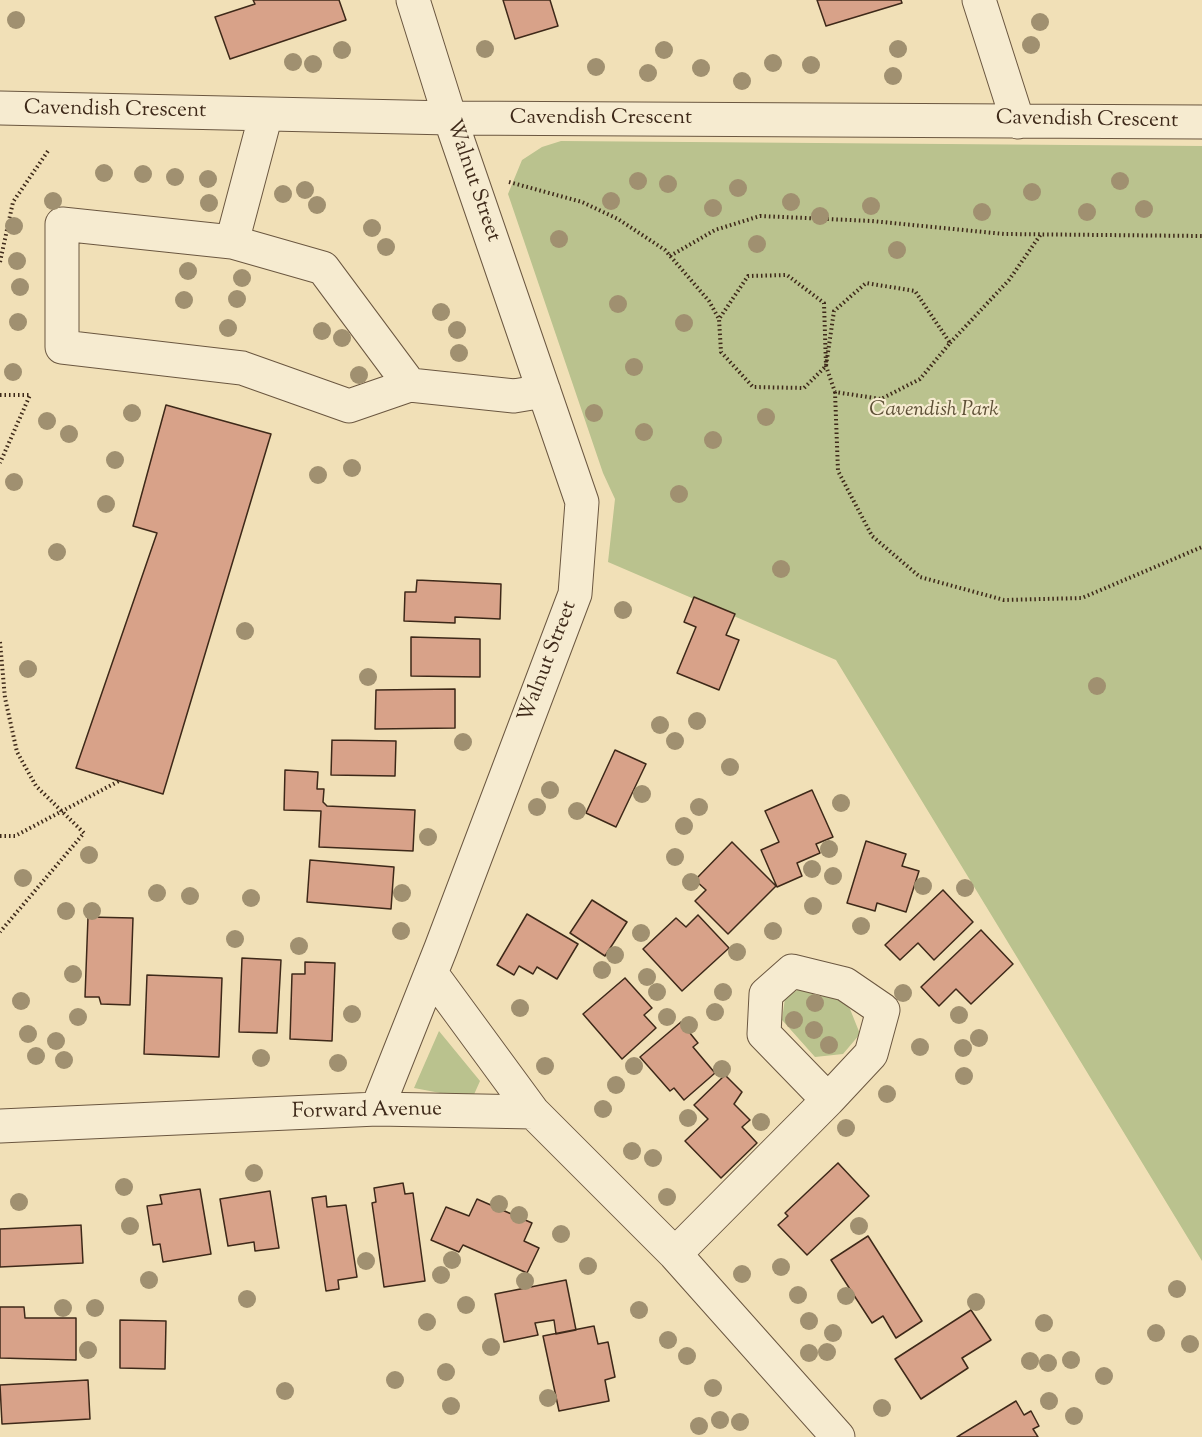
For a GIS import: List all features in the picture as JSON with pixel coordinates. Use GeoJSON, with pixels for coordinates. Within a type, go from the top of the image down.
{"type":"FeatureCollection","features":[{"type":"Feature","properties":{"kind":"street","name":"Walnut Street"},"geometry":{"type":"LineString","coordinates":[[377,1109],[575,594],[582,502],[450,118],[413,0]]}},
{"type":"Feature","properties":{"kind":"street"},"geometry":{"type":"LineString","coordinates":[[979,0],[1018,122]]}},
{"type":"Feature","properties":{"kind":"street","name":"Cavendish Crescent"},"geometry":{"type":"LineString","coordinates":[[0,108],[450,118],[990,119],[1018,122],[1202,122]]}},
{"type":"Feature","properties":{"kind":"street"},"geometry":{"type":"LineString","coordinates":[[232,242],[266,114]]}},
{"type":"Feature","properties":{"kind":"street"},"geometry":{"type":"LineString","coordinates":[[410,386],[323,268],[232,242],[62,224],[62,347],[242,368],[349,406],[410,386],[514,396],[544,391]]}},
{"type":"Feature","properties":{"kind":"street"},"geometry":{"type":"LineString","coordinates":[[431,973],[533,1112],[675,1254],[838,1437]]}},
{"type":"Feature","properties":{"kind":"street"},"geometry":{"type":"LineString","coordinates":[[675,1254],[828,1100]]}},
{"type":"Feature","properties":{"kind":"street","name":"Forward Avenue"},"geometry":{"type":"LineString","coordinates":[[0,1126],[377,1109],[533,1112]]}},
{"type":"Feature","properties":{"kind":"path"},"geometry":{"type":"LineString","coordinates":[[0,262],[13,202],[48,151]]}},
{"type":"Feature","properties":{"kind":"path"},"geometry":{"type":"LineString","coordinates":[[468,171],[582,202],[618,219],[670,256],[709,301],[719,319],[722,352],[753,387],[804,388],[826,366],[834,311],[866,283],[915,291],[950,343]]}},
{"type":"Feature","properties":{"kind":"path"},"geometry":{"type":"LineString","coordinates":[[670,256],[715,230],[760,216],[872,221],[1004,234],[1202,236]]}},
{"type":"Feature","properties":{"kind":"path"},"geometry":{"type":"LineString","coordinates":[[835,392],[882,399],[920,379],[1009,280],[1041,234]]}},
{"type":"Feature","properties":{"kind":"path"},"geometry":{"type":"LineString","coordinates":[[719,319],[748,276],[787,275],[824,303],[826,366],[835,392],[838,471],[872,536],[920,577],[1004,600],[1082,598],[1202,547]]}},
{"type":"Feature","properties":{"kind":"path"},"geometry":{"type":"LineString","coordinates":[[0,395],[30,395],[0,463]]}},
{"type":"Feature","properties":{"kind":"path"},"geometry":{"type":"LineString","coordinates":[[0,642],[5,698],[17,752],[36,786],[84,833],[0,932]]}},
{"type":"Feature","properties":{"kind":"path"},"geometry":{"type":"LineString","coordinates":[[0,836],[15,836],[119,781]]}},
{"type":"Feature","properties":{"kind":"green space","name":"Cavendish Park"},"geometry":{"type":"Polygon","coordinates":[[[561,141],[1202,146],[1202,1261],[836,660],[608,562],[615,499],[603,473],[508,194],[522,160],[542,147],[561,141]]]}},
{"type":"Feature","properties":{"kind":"green space"},"geometry":{"type":"Polygon","coordinates":[[[805,985],[828,988],[850,1009],[860,1034],[843,1054],[815,1057],[782,1020],[785,998],[805,985]]]}},
{"type":"Feature","properties":{"kind":"green space"},"geometry":{"type":"Polygon","coordinates":[[[439,1031],[480,1081],[472,1099],[414,1088],[439,1031]]]}},
{"type":"Feature","properties":{"kind":"building"},"geometry":{"type":"Polygon","coordinates":[[[253,0],[339,0],[346,20],[230,59],[215,17],[255,4],[253,0]]]}},
{"type":"Feature","properties":{"kind":"building"},"geometry":{"type":"Polygon","coordinates":[[[503,0],[550,0],[558,26],[515,39],[503,0]]]}},
{"type":"Feature","properties":{"kind":"building"},"geometry":{"type":"Polygon","coordinates":[[[817,0],[901,0],[902,3],[826,26],[817,0]]]}},
{"type":"Feature","properties":{"kind":"building"},"geometry":{"type":"Polygon","coordinates":[[[166,405],[271,434],[163,794],[76,768],[157,533],[133,526],[166,405]]]}},
{"type":"Feature","properties":{"kind":"building"},"geometry":{"type":"Polygon","coordinates":[[[417,580],[501,584],[500,619],[455,617],[455,623],[404,621],[405,592],[416,592],[417,580]]]}},
{"type":"Feature","properties":{"kind":"building"},"geometry":{"type":"Polygon","coordinates":[[[694,597],[735,614],[726,635],[739,640],[719,690],[677,673],[696,627],[684,622],[694,597]]]}},
{"type":"Feature","properties":{"kind":"building"},"geometry":{"type":"Polygon","coordinates":[[[411,637],[480,639],[480,677],[411,676],[411,637]]]}},
{"type":"Feature","properties":{"kind":"building"},"geometry":{"type":"Polygon","coordinates":[[[455,689],[455,728],[375,729],[376,690],[455,689]]]}},
{"type":"Feature","properties":{"kind":"building"},"geometry":{"type":"Polygon","coordinates":[[[332,740],[396,741],[395,776],[331,775],[332,740]]]}},
{"type":"Feature","properties":{"kind":"building"},"geometry":{"type":"Polygon","coordinates":[[[615,750],[646,764],[616,827],[586,813],[615,750]]]}},
{"type":"Feature","properties":{"kind":"building"},"geometry":{"type":"Polygon","coordinates":[[[285,770],[318,772],[317,789],[324,789],[323,802],[327,806],[415,810],[413,851],[319,847],[321,811],[284,810],[285,770]]]}},
{"type":"Feature","properties":{"kind":"building"},"geometry":{"type":"Polygon","coordinates":[[[812,790],[833,837],[816,844],[820,853],[797,863],[802,876],[777,887],[761,850],[779,842],[765,811],[812,790]]]}},
{"type":"Feature","properties":{"kind":"building"},"geometry":{"type":"Polygon","coordinates":[[[866,841],[906,854],[902,866],[919,871],[906,912],[877,903],[875,911],[847,903],[866,841]]]}},
{"type":"Feature","properties":{"kind":"building"},"geometry":{"type":"Polygon","coordinates":[[[732,842],[776,886],[728,934],[695,901],[706,890],[695,880],[732,842]]]}},
{"type":"Feature","properties":{"kind":"building"},"geometry":{"type":"Polygon","coordinates":[[[310,860],[394,867],[391,909],[307,902],[310,860]]]}},
{"type":"Feature","properties":{"kind":"building"},"geometry":{"type":"Polygon","coordinates":[[[943,890],[973,922],[934,960],[918,943],[900,960],[885,945],[943,890]]]}},
{"type":"Feature","properties":{"kind":"building"},"geometry":{"type":"Polygon","coordinates":[[[592,900],[627,922],[605,956],[570,933],[592,900]]]}},
{"type":"Feature","properties":{"kind":"building"},"geometry":{"type":"Polygon","coordinates":[[[527,914],[578,944],[557,979],[537,967],[533,974],[519,966],[514,975],[497,965],[527,914]]]}},
{"type":"Feature","properties":{"kind":"building"},"geometry":{"type":"Polygon","coordinates":[[[698,915],[729,948],[682,991],[643,949],[676,918],[686,927],[698,915]]]}},
{"type":"Feature","properties":{"kind":"building"},"geometry":{"type":"Polygon","coordinates":[[[88,917],[133,918],[130,1005],[101,1004],[99,997],[85,997],[88,917]]]}},
{"type":"Feature","properties":{"kind":"building"},"geometry":{"type":"Polygon","coordinates":[[[981,930],[1013,964],[971,1004],[956,989],[939,1006],[921,987],[981,930]]]}},
{"type":"Feature","properties":{"kind":"building"},"geometry":{"type":"Polygon","coordinates":[[[242,958],[281,960],[277,1033],[239,1032],[242,958]]]}},
{"type":"Feature","properties":{"kind":"building"},"geometry":{"type":"Polygon","coordinates":[[[305,962],[335,963],[332,1041],[290,1039],[292,974],[305,974],[305,962]]]}},
{"type":"Feature","properties":{"kind":"building"},"geometry":{"type":"Polygon","coordinates":[[[147,975],[222,978],[219,1057],[144,1054],[147,975]]]}},
{"type":"Feature","properties":{"kind":"building"},"geometry":{"type":"Polygon","coordinates":[[[625,978],[652,1008],[644,1015],[656,1028],[622,1059],[583,1014],[625,978]]]}},
{"type":"Feature","properties":{"kind":"building"},"geometry":{"type":"Polygon","coordinates":[[[681,1022],[698,1043],[693,1047],[715,1073],[684,1100],[674,1088],[670,1091],[640,1057],[681,1022]]]}},
{"type":"Feature","properties":{"kind":"building"},"geometry":{"type":"Polygon","coordinates":[[[725,1075],[742,1092],[734,1104],[750,1120],[742,1127],[757,1143],[721,1178],[685,1141],[708,1119],[694,1105],[725,1075]]]}},
{"type":"Feature","properties":{"kind":"building"},"geometry":{"type":"Polygon","coordinates":[[[838,1163],[869,1196],[807,1255],[778,1225],[788,1216],[785,1213],[838,1163]]]}},
{"type":"Feature","properties":{"kind":"building"},"geometry":{"type":"Polygon","coordinates":[[[403,1183],[405,1194],[413,1193],[425,1281],[384,1287],[372,1203],[376,1202],[374,1188],[403,1183]]]}},
{"type":"Feature","properties":{"kind":"building"},"geometry":{"type":"Polygon","coordinates":[[[200,1189],[211,1254],[163,1262],[160,1244],[153,1245],[147,1206],[162,1204],[160,1195],[200,1189]]]}},
{"type":"Feature","properties":{"kind":"building"},"geometry":{"type":"Polygon","coordinates":[[[270,1191],[279,1248],[255,1251],[254,1242],[228,1246],[220,1199],[270,1191]]]}},
{"type":"Feature","properties":{"kind":"building"},"geometry":{"type":"Polygon","coordinates":[[[326,1196],[327,1207],[346,1205],[357,1277],[338,1280],[339,1289],[326,1291],[312,1198],[326,1196]]]}},
{"type":"Feature","properties":{"kind":"building"},"geometry":{"type":"Polygon","coordinates":[[[477,1199],[532,1223],[524,1241],[539,1248],[527,1273],[463,1245],[459,1252],[431,1240],[446,1207],[469,1216],[477,1199]]]}},
{"type":"Feature","properties":{"kind":"building"},"geometry":{"type":"Polygon","coordinates":[[[81,1225],[83,1263],[0,1267],[0,1229],[81,1225]]]}},
{"type":"Feature","properties":{"kind":"building"},"geometry":{"type":"Polygon","coordinates":[[[868,1236],[922,1321],[896,1338],[883,1316],[872,1323],[831,1260],[868,1236]]]}},
{"type":"Feature","properties":{"kind":"building"},"geometry":{"type":"Polygon","coordinates":[[[566,1280],[576,1330],[556,1334],[554,1320],[535,1323],[538,1335],[504,1342],[495,1294],[566,1280]]]}},
{"type":"Feature","properties":{"kind":"building"},"geometry":{"type":"Polygon","coordinates":[[[0,1307],[24,1307],[25,1318],[76,1318],[76,1360],[0,1358],[0,1307]]]}},
{"type":"Feature","properties":{"kind":"building"},"geometry":{"type":"Polygon","coordinates":[[[971,1310],[991,1340],[962,1358],[968,1368],[921,1399],[895,1359],[971,1310]]]}},
{"type":"Feature","properties":{"kind":"building"},"geometry":{"type":"Polygon","coordinates":[[[120,1320],[166,1321],[165,1369],[120,1368],[120,1320]]]}},
{"type":"Feature","properties":{"kind":"building"},"geometry":{"type":"Polygon","coordinates":[[[594,1326],[598,1344],[608,1342],[615,1377],[605,1380],[609,1401],[559,1411],[543,1336],[594,1326]]]}},
{"type":"Feature","properties":{"kind":"building"},"geometry":{"type":"Polygon","coordinates":[[[88,1380],[90,1419],[2,1424],[0,1385],[88,1380]]]}},
{"type":"Feature","properties":{"kind":"building"},"geometry":{"type":"Polygon","coordinates":[[[1016,1401],[1024,1415],[1031,1411],[1039,1426],[1033,1429],[1038,1437],[957,1437],[1016,1401]]]}}]}
